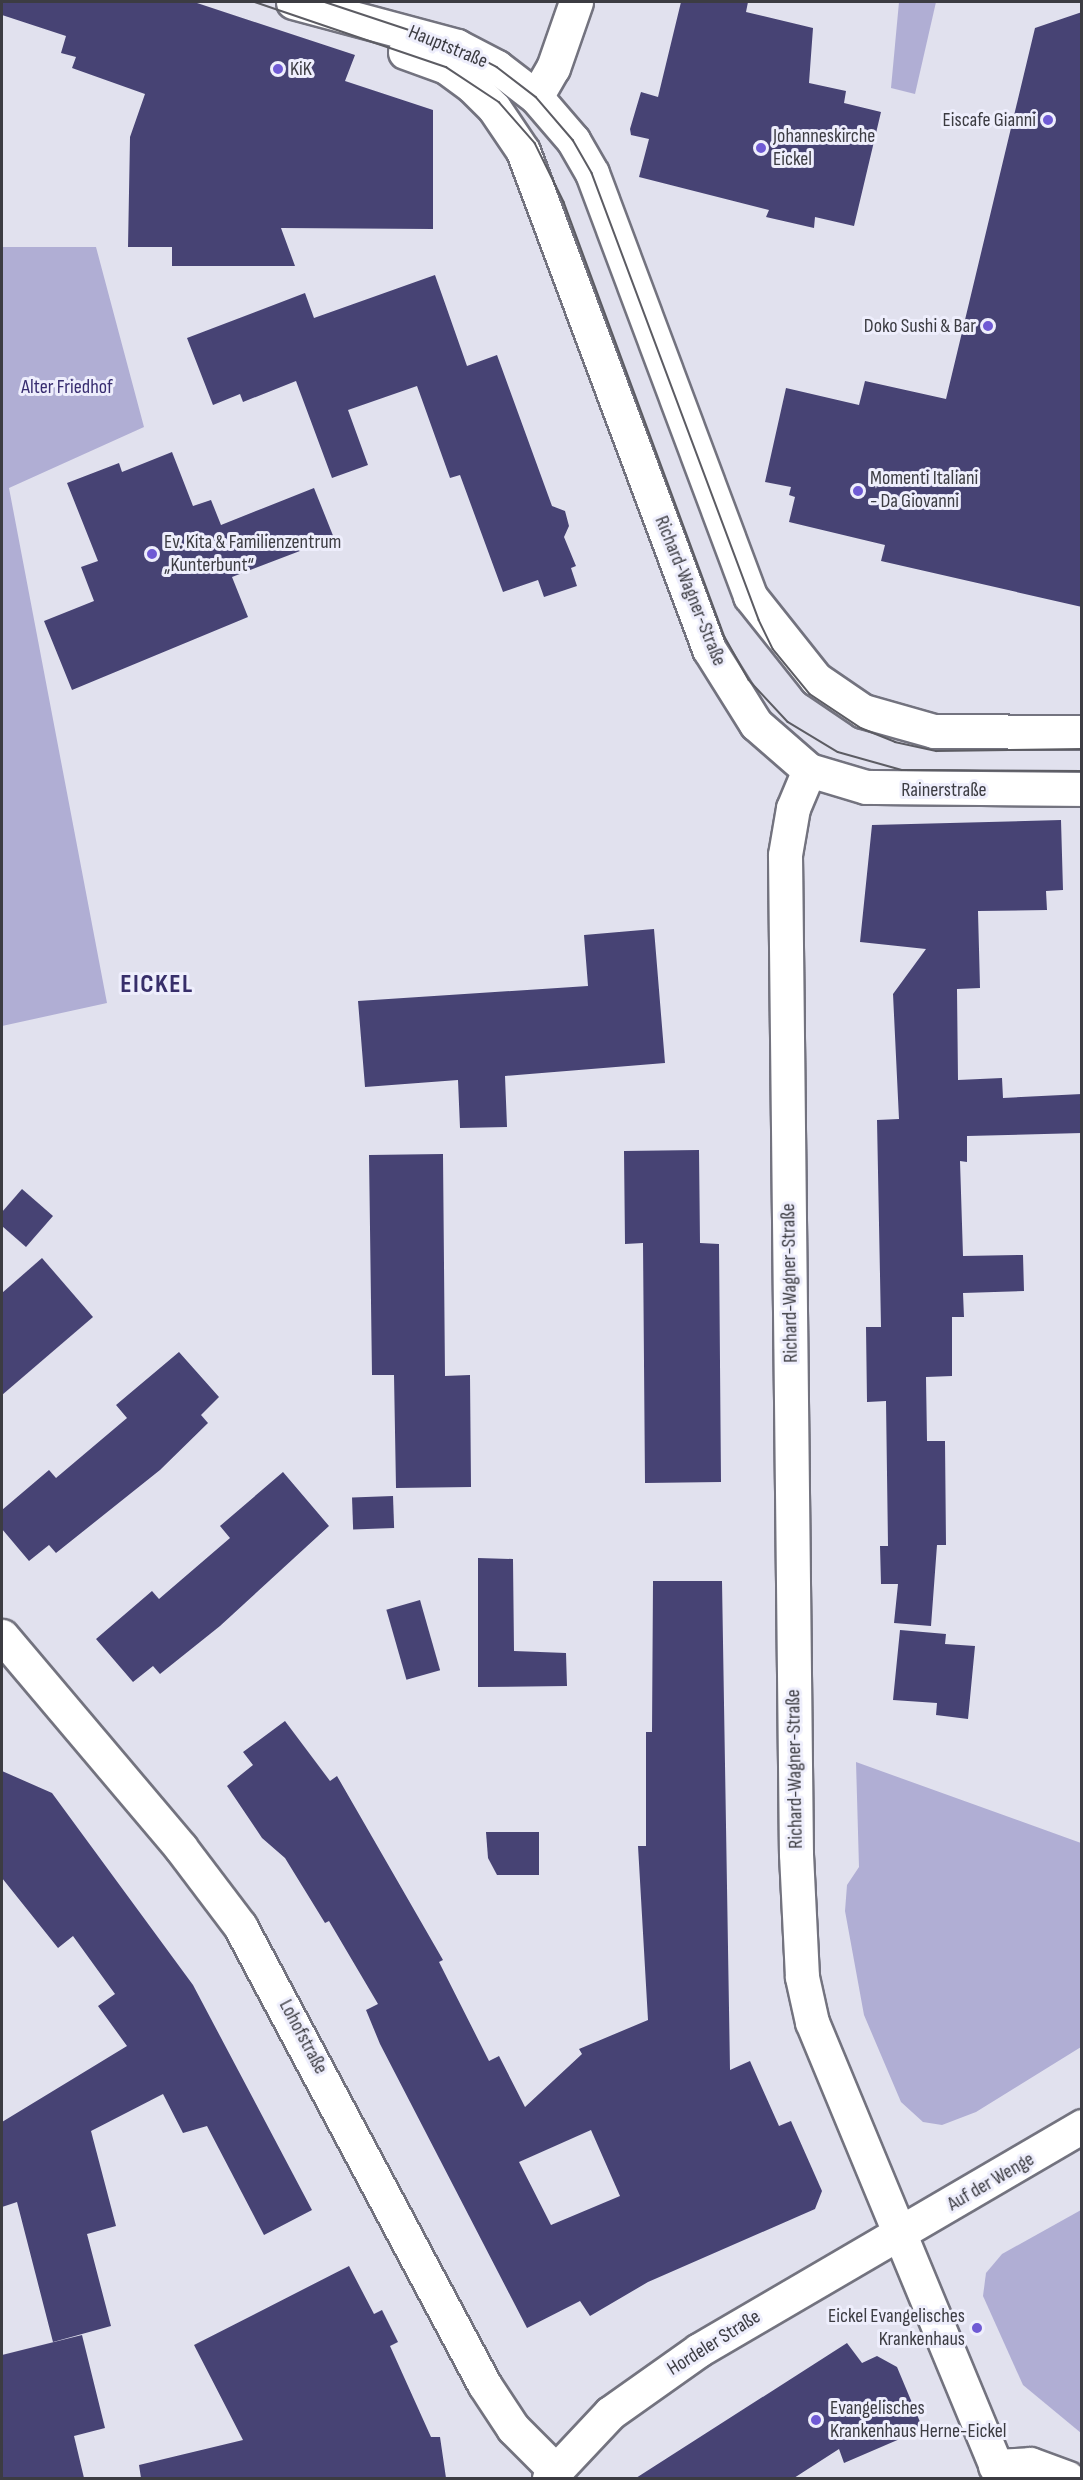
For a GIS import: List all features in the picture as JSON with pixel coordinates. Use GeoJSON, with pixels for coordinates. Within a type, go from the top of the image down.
{"type":"FeatureCollection","features":[{"type":"Feature","properties":{"kind":"street","name":"Hauptstraße"},"geometry":{"type":"LineString","coordinates":[[293,2],[352,21],[388,24],[456,46],[497,68],[536,97]]}},
{"type":"Feature","properties":{"kind":"street"},"geometry":{"type":"LineString","coordinates":[[576,2],[553,68],[536,97],[573,140],[592,173],[750,596],[801,665],[839,697],[863,711],[934,731],[1082,732]]}},
{"type":"Feature","properties":{"kind":"street","name":"Hauptstraße"},"geometry":{"type":"LineString","coordinates":[[352,21],[386,45],[446,67],[472,86],[510,128]]}},
{"type":"Feature","properties":{"kind":"street","name":"Richard-Wagner-Straße"},"geometry":{"type":"LineString","coordinates":[[510,128],[534,173],[709,649],[756,724],[809,770],[793,808],[785,855],[799,1928],[812,2022],[998,2472]]}},
{"type":"Feature","properties":{"kind":"street","name":"Rainerstraße"},"geometry":{"type":"LineString","coordinates":[[809,770],[866,787],[903,790],[1082,789]]}},
{"type":"Feature","properties":{"kind":"street","name":"Lohofstraße"},"geometry":{"type":"LineString","coordinates":[[2,1636],[181,1848],[240,1926],[484,2384],[513,2428],[552,2474]]}},
{"type":"Feature","properties":{"kind":"street","name":"Auf der Wenge"},"geometry":{"type":"LineString","coordinates":[[898,2234],[1082,2126]]}},
{"type":"Feature","properties":{"kind":"street","name":"Hordeler Straße"},"geometry":{"type":"LineString","coordinates":[[552,2474],[610,2413],[699,2350],[898,2234]]}},
{"type":"Feature","properties":{"kind":"street"},"geometry":{"type":"LineString","coordinates":[[998,2472],[1030,2464],[1068,2478]]}},
{"type":"Feature","properties":{"kind":"green space"},"geometry":{"type":"Polygon","coordinates":[[[899,2],[936,2],[915,94],[891,88],[899,2]]]}},
{"type":"Feature","properties":{"kind":"green space","name":"Alter Friedhof"},"geometry":{"type":"Polygon","coordinates":[[[2,247],[96,247],[144,427],[9,488],[107,1003],[2,1026],[2,247]]]}},
{"type":"Feature","properties":{"kind":"green space"},"geometry":{"type":"Polygon","coordinates":[[[856,1762],[1081,1843],[1081,2047],[976,2112],[942,2125],[923,2122],[901,2102],[864,2015],[845,1911],[847,1885],[859,1867],[856,1762]]]}},
{"type":"Feature","properties":{"kind":"green space"},"geometry":{"type":"Polygon","coordinates":[[[1081,2210],[1081,2433],[1023,2385],[983,2296],[986,2273],[1002,2254],[1081,2210]]]}},
{"type":"Feature","properties":{"kind":"building"},"geometry":{"type":"Polygon","coordinates":[[[2,2],[194,2],[355,55],[345,81],[433,110],[433,229],[281,228],[295,266],[172,266],[172,247],[128,247],[130,137],[145,94],[72,68],[76,57],[61,53],[66,36],[2,15],[2,2]]]}},
{"type":"Feature","properties":{"kind":"building","name":"Johanneskirche Eickel"},"geometry":{"type":"Polygon","coordinates":[[[681,2],[748,2],[746,12],[813,28],[809,83],[846,91],[844,103],[881,112],[854,226],[815,217],[814,228],[766,217],[769,210],[639,177],[649,139],[631,135],[630,129],[641,92],[658,97],[681,2]]]}},
{"type":"Feature","properties":{"kind":"building"},"geometry":{"type":"Polygon","coordinates":[[[1082,12],[1082,607],[881,561],[885,545],[789,522],[795,497],[789,495],[791,487],[765,482],[786,388],[859,405],[865,381],[946,399],[1035,28],[1082,12]]]}},
{"type":"Feature","properties":{"kind":"building"},"geometry":{"type":"Polygon","coordinates":[[[435,275],[467,366],[497,355],[552,506],[565,511],[569,526],[564,537],[576,566],[571,568],[577,586],[544,597],[538,580],[503,592],[460,475],[450,478],[417,386],[348,410],[368,465],[332,478],[296,381],[243,402],[240,394],[213,405],[187,338],[305,293],[314,318],[435,275]]]}},
{"type":"Feature","properties":{"kind":"building"},"geometry":{"type":"Polygon","coordinates":[[[172,452],[193,506],[211,500],[221,525],[314,488],[334,538],[232,577],[248,617],[72,690],[44,621],[94,601],[81,567],[98,561],[67,483],[119,463],[122,472],[172,452]]]}},
{"type":"Feature","properties":{"kind":"building"},"geometry":{"type":"Polygon","coordinates":[[[1061,820],[1063,890],[1046,891],[1047,910],[978,911],[980,988],[957,989],[958,1080],[1002,1078],[1003,1098],[1082,1094],[1082,1133],[967,1136],[967,1162],[960,1161],[963,1256],[1023,1255],[1024,1291],[963,1293],[964,1317],[952,1317],[952,1376],[926,1377],[927,1441],[945,1441],[946,1545],[937,1545],[931,1626],[894,1623],[898,1584],[881,1584],[880,1546],[888,1546],[886,1401],[867,1402],[866,1327],[881,1327],[877,1120],[899,1119],[893,994],[926,949],[860,942],[872,825],[1061,820]]]}},
{"type":"Feature","properties":{"kind":"building"},"geometry":{"type":"Polygon","coordinates":[[[654,929],[665,1063],[505,1076],[507,1127],[460,1128],[458,1080],[365,1087],[358,1001],[588,986],[584,935],[654,929]]]}},
{"type":"Feature","properties":{"kind":"building"},"geometry":{"type":"Polygon","coordinates":[[[699,1150],[700,1243],[719,1244],[721,1482],[645,1483],[643,1243],[625,1244],[624,1151],[699,1150]]]}},
{"type":"Feature","properties":{"kind":"building"},"geometry":{"type":"Polygon","coordinates":[[[443,1154],[445,1376],[470,1375],[471,1487],[396,1488],[394,1375],[372,1375],[369,1155],[443,1154]]]}},
{"type":"Feature","properties":{"kind":"building"},"geometry":{"type":"Polygon","coordinates":[[[22,1189],[53,1216],[26,1247],[2,1226],[2,1212],[22,1189]]]}},
{"type":"Feature","properties":{"kind":"building"},"geometry":{"type":"Polygon","coordinates":[[[42,1258],[93,1317],[2,1395],[2,1293],[42,1258]]]}},
{"type":"Feature","properties":{"kind":"building"},"geometry":{"type":"Polygon","coordinates":[[[179,1352],[219,1397],[201,1415],[208,1423],[160,1470],[56,1553],[49,1545],[29,1561],[2,1529],[2,1510],[49,1470],[56,1478],[127,1418],[116,1405],[179,1352]]]}},
{"type":"Feature","properties":{"kind":"building"},"geometry":{"type":"Polygon","coordinates":[[[283,1472],[329,1526],[220,1626],[160,1674],[153,1666],[133,1682],[96,1639],[152,1591],[159,1599],[230,1538],[220,1526],[283,1472]]]}},
{"type":"Feature","properties":{"kind":"building"},"geometry":{"type":"Polygon","coordinates":[[[393,1496],[394,1528],[353,1529],[352,1497],[393,1496]]]}},
{"type":"Feature","properties":{"kind":"building"},"geometry":{"type":"Polygon","coordinates":[[[478,1558],[513,1559],[514,1651],[566,1653],[567,1686],[478,1687],[478,1558]]]}},
{"type":"Feature","properties":{"kind":"building"},"geometry":{"type":"Polygon","coordinates":[[[653,1581],[722,1581],[730,2070],[750,2061],[779,2126],[791,2121],[822,2191],[815,2209],[648,2282],[590,2316],[580,2301],[527,2328],[380,2044],[366,2010],[378,2004],[329,1921],[325,1923],[285,1858],[262,1838],[227,1786],[253,1765],[243,1752],[285,1721],[330,1781],[337,1776],[443,1960],[439,1962],[489,2061],[499,2056],[525,2107],[582,2054],[579,2049],[648,2020],[638,1846],[646,1846],[646,1732],[652,1732],[653,1581]],[[591,2130],[519,2162],[551,2225],[620,2196],[591,2130]]]}},
{"type":"Feature","properties":{"kind":"building"},"geometry":{"type":"Polygon","coordinates":[[[420,1600],[440,1670],[406,1680],[386,1610],[420,1600]]]}},
{"type":"Feature","properties":{"kind":"building"},"geometry":{"type":"Polygon","coordinates":[[[900,1630],[946,1634],[945,1644],[975,1646],[968,1719],[936,1715],[937,1703],[893,1700],[900,1630]]]}},
{"type":"Feature","properties":{"kind":"building"},"geometry":{"type":"Polygon","coordinates":[[[2,1771],[52,1793],[193,1985],[312,2210],[264,2235],[207,2126],[183,2133],[163,2094],[91,2131],[116,2226],[87,2234],[111,2326],[53,2342],[17,2202],[2,2207],[2,2122],[127,2046],[98,2006],[115,1994],[73,1936],[58,1948],[2,1878],[2,1771]]]}},
{"type":"Feature","properties":{"kind":"building"},"geometry":{"type":"Polygon","coordinates":[[[486,1832],[539,1832],[539,1875],[497,1875],[488,1858],[486,1832]]]}},
{"type":"Feature","properties":{"kind":"building"},"geometry":{"type":"Polygon","coordinates":[[[349,2266],[374,2314],[382,2310],[398,2342],[390,2346],[431,2437],[440,2437],[446,2478],[141,2478],[139,2465],[243,2440],[194,2345],[349,2266]]]}},
{"type":"Feature","properties":{"kind":"building"},"geometry":{"type":"Polygon","coordinates":[[[82,2335],[105,2428],[74,2436],[84,2478],[2,2478],[2,2355],[82,2335]]]}},
{"type":"Feature","properties":{"kind":"building","name":"Evangelisches Krankenhaus Herne-Eickel"},"geometry":{"type":"Polygon","coordinates":[[[847,2343],[862,2363],[877,2356],[897,2367],[923,2429],[844,2463],[839,2449],[794,2478],[636,2478],[847,2343]]]}},
{"type":"Feature","properties":{"kind":"tram line"},"geometry":{"type":"LineString","coordinates":[[255,2],[446,67],[499,102],[535,143],[564,202],[725,637],[749,680],[788,722],[838,752],[902,770],[1082,771]]}},
{"type":"Feature","properties":{"kind":"tram line"},"geometry":{"type":"LineString","coordinates":[[325,2],[457,46],[497,67],[536,97],[573,140],[592,173],[759,620],[773,649],[810,694],[861,728],[895,742],[936,751],[1082,749]]}},
{"type":"Feature","properties":{"kind":"place","name":"KiK"},"geometry":{"type":"Point","coordinates":[278,69]}},
{"type":"Feature","properties":{"kind":"place","name":"Eiscafe Gianni"},"geometry":{"type":"Point","coordinates":[1048,120]}},
{"type":"Feature","properties":{"kind":"place","name":"Johanneskirche Eickel"},"geometry":{"type":"Point","coordinates":[761,148]}},
{"type":"Feature","properties":{"kind":"place","name":"Doko Sushi & Bar"},"geometry":{"type":"Point","coordinates":[988,326]}},
{"type":"Feature","properties":{"kind":"place","name":"Momenti Italiani - Da Giovanni"},"geometry":{"type":"Point","coordinates":[858,491]}},
{"type":"Feature","properties":{"kind":"place","name":"Ev. Kita & Familienzentrum „Kunterbunt“"},"geometry":{"type":"Point","coordinates":[152,554]}},
{"type":"Feature","properties":{"kind":"place","name":"Eickel Evangelisches Krankenhaus"},"geometry":{"type":"Point","coordinates":[977,2328]}},
{"type":"Feature","properties":{"kind":"place","name":"Evangelisches Krankenhaus Herne-Eickel"},"geometry":{"type":"Point","coordinates":[816,2420]}},
{"type":"Feature","properties":{"kind":"district","name":"EICKEL"},"geometry":{"type":"Point","coordinates":[157,985]}}]}
